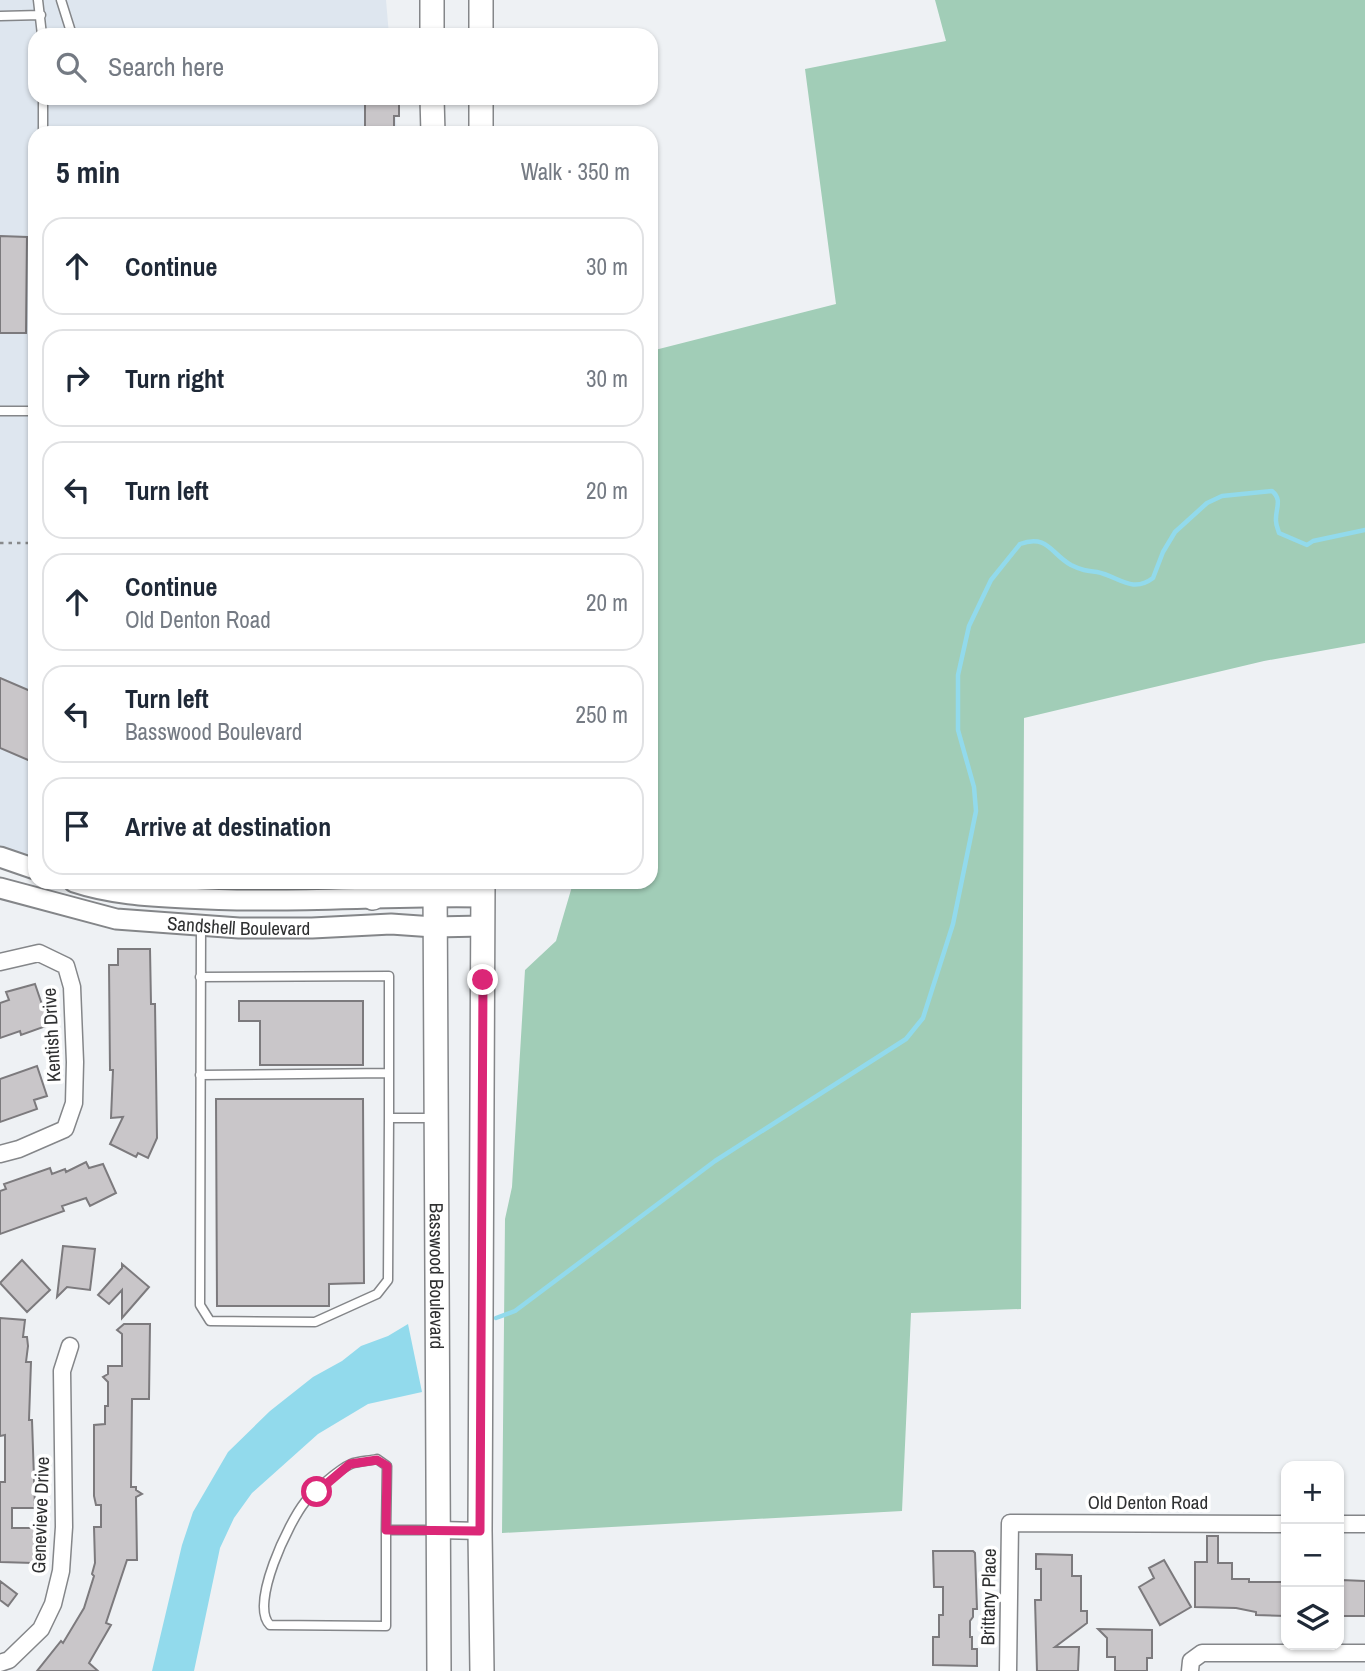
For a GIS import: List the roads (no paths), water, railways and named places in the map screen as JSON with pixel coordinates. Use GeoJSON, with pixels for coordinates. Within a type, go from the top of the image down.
{"type":"FeatureCollection","features":[{"type":"Feature","properties":{"kind":"main road"},"geometry":{"type":"LineString","coordinates":[[432,0],[432,28]]}},
{"type":"Feature","properties":{"kind":"main road"},"geometry":{"type":"LineString","coordinates":[[481,0],[481,28]]}},
{"type":"Feature","properties":{"kind":"main road"},"geometry":{"type":"LineString","coordinates":[[432,105],[433,126]]}},
{"type":"Feature","properties":{"kind":"main road"},"geometry":{"type":"LineString","coordinates":[[481,105],[481,126]]}},
{"type":"Feature","properties":{"kind":"main road"},"geometry":{"type":"LineString","coordinates":[[373,898],[385,889]]}},
{"type":"Feature","properties":{"kind":"main road","name":"Basswood Boulevard"},"geometry":{"type":"LineString","coordinates":[[435,889],[439,1671]]}},
{"type":"Feature","properties":{"kind":"main road"},"geometry":{"type":"LineString","coordinates":[[482,1671],[480,1531],[483,889]]}},
{"type":"Feature","properties":{"kind":"street"},"geometry":{"type":"LineString","coordinates":[[0,857],[28,867]]}},
{"type":"Feature","properties":{"kind":"street","name":"Sandshell Boulevard"},"geometry":{"type":"LineString","coordinates":[[0,888],[116,919],[201,926],[483,926]]}},
{"type":"Feature","properties":{"kind":"street","name":"Sandshell Boulevard"},"geometry":{"type":"LineString","coordinates":[[94,889],[237,901],[373,898],[435,889],[483,889]]}},
{"type":"Feature","properties":{"kind":"street","name":"Kentish Drive"},"geometry":{"type":"LineString","coordinates":[[0,962],[38,953],[66,966],[72,987],[75,1062],[75,1103],[65,1129],[19,1149],[0,1154]]}},
{"type":"Feature","properties":{"kind":"street","name":"Genevieve Drive"},"geometry":{"type":"LineString","coordinates":[[0,1663],[9,1660],[41,1629],[53,1604],[61,1571],[64,1527],[62,1371],[70,1346]]}},
{"type":"Feature","properties":{"kind":"street","name":"Old Denton Road"},"geometry":{"type":"LineString","coordinates":[[1010,1523],[1281,1524]]}},
{"type":"Feature","properties":{"kind":"street","name":"Brittany Place"},"geometry":{"type":"LineString","coordinates":[[1007,1671],[1010,1523]]}},
{"type":"Feature","properties":{"kind":"street"},"geometry":{"type":"LineString","coordinates":[[1344,1524],[1365,1524]]}},
{"type":"Feature","properties":{"kind":"street"},"geometry":{"type":"LineString","coordinates":[[439,1530],[480,1531]]}},
{"type":"Feature","properties":{"kind":"street"},"geometry":{"type":"LineString","coordinates":[[1190,1671],[1191,1661],[1202,1653],[1365,1653]]}},
{"type":"Feature","properties":{"kind":"lane"},"geometry":{"type":"LineString","coordinates":[[37,0],[42,28]]}},
{"type":"Feature","properties":{"kind":"lane"},"geometry":{"type":"LineString","coordinates":[[61,0],[70,28]]}},
{"type":"Feature","properties":{"kind":"lane"},"geometry":{"type":"LineString","coordinates":[[0,16],[41,15]]}},
{"type":"Feature","properties":{"kind":"lane"},"geometry":{"type":"LineString","coordinates":[[43,105],[43,126]]}},
{"type":"Feature","properties":{"kind":"lane"},"geometry":{"type":"LineString","coordinates":[[0,411],[28,411]]}},
{"type":"Feature","properties":{"kind":"lane"},"geometry":{"type":"LineString","coordinates":[[200,977],[389,976],[388,1280],[377,1294],[315,1322],[210,1321],[200,1305],[200,977],[201,926]]}},
{"type":"Feature","properties":{"kind":"lane"},"geometry":{"type":"LineString","coordinates":[[200,1075],[389,1073]]}},
{"type":"Feature","properties":{"kind":"lane"},"geometry":{"type":"LineString","coordinates":[[389,1118],[435,1118]]}},
{"type":"Feature","properties":{"kind":"lane"},"geometry":{"type":"LineString","coordinates":[[377,1460],[387,1466],[386,1530],[386,1626],[270,1625],[265,1620],[263,1613],[271,1570],[287,1534],[305,1502],[350,1464],[377,1460]]}},
{"type":"Feature","properties":{"kind":"lane"},"geometry":{"type":"LineString","coordinates":[[386,1530],[439,1530]]}},
{"type":"Feature","properties":{"kind":"water"},"geometry":{"type":"Polygon","coordinates":[[[408,1324],[422,1392],[368,1404],[318,1434],[252,1493],[234,1518],[220,1548],[194,1671],[152,1671],[182,1545],[193,1512],[228,1452],[270,1411],[313,1377],[342,1361],[361,1346],[388,1336],[408,1324]]]}},
{"type":"Feature","properties":{"kind":"waterway"},"geometry":{"type":"LineString","coordinates":[[496,1318],[515,1311],[715,1161],[906,1039],[923,1018],[953,924],[976,811],[974,787],[958,730],[958,675],[969,626],[991,580],[1020,544],[1043,543],[1075,567],[1138,584],[1153,578],[1163,552],[1175,532],[1207,503],[1222,496],[1272,491],[1278,501],[1276,521],[1279,533],[1307,545],[1313,541],[1365,530]]}}]}
